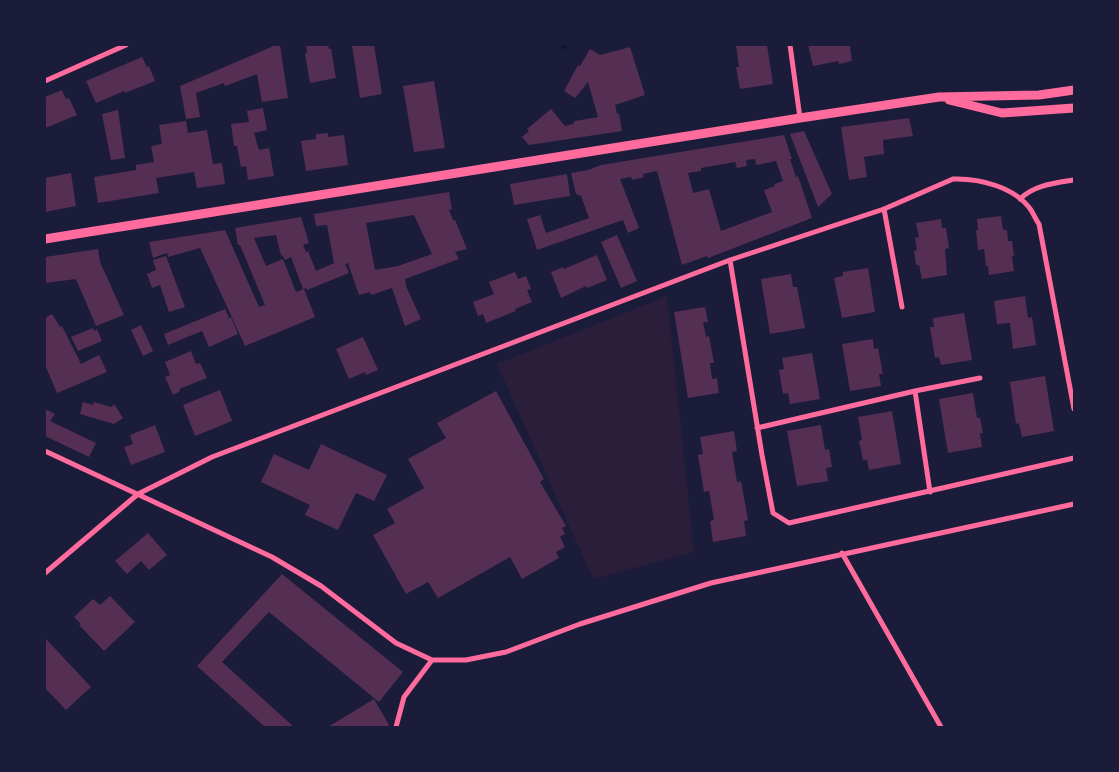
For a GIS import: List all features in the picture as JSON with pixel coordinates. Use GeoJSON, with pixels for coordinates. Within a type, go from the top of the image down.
{"type":"FeatureCollection","features":[{"type":"Feature","properties":{"kind":"street"},"geometry":{"type":"LineString","coordinates":[[45,81],[126,45]]}},
{"type":"Feature","properties":{"kind":"street"},"geometry":{"type":"LineString","coordinates":[[790,45],[800,118]]}},
{"type":"Feature","properties":{"kind":"street"},"geometry":{"type":"LineString","coordinates":[[45,239],[939,97],[1039,96],[1074,90]]}},
{"type":"Feature","properties":{"kind":"street"},"geometry":{"type":"LineString","coordinates":[[939,97],[1002,113],[1074,108]]}},
{"type":"Feature","properties":{"kind":"street"},"geometry":{"type":"LineString","coordinates":[[45,573],[138,494],[212,457],[730,260],[884,209],[953,179],[965,178],[985,182],[1007,190],[1030,209],[1038,224],[1074,409]]}},
{"type":"Feature","properties":{"kind":"street"},"geometry":{"type":"LineString","coordinates":[[1020,199],[1027,192],[1047,185],[1074,180]]}},
{"type":"Feature","properties":{"kind":"street"},"geometry":{"type":"LineString","coordinates":[[884,209],[902,307]]}},
{"type":"Feature","properties":{"kind":"street"},"geometry":{"type":"LineString","coordinates":[[730,260],[757,428],[774,513],[789,523],[1074,458]]}},
{"type":"Feature","properties":{"kind":"street"},"geometry":{"type":"LineString","coordinates":[[757,428],[915,391],[980,378]]}},
{"type":"Feature","properties":{"kind":"street"},"geometry":{"type":"LineString","coordinates":[[915,391],[930,492]]}},
{"type":"Feature","properties":{"kind":"street"},"geometry":{"type":"LineString","coordinates":[[45,450],[272,556],[321,586],[396,643],[432,660],[466,660],[506,652],[580,624],[711,583],[1074,504]]}},
{"type":"Feature","properties":{"kind":"street"},"geometry":{"type":"LineString","coordinates":[[842,553],[941,727]]}},
{"type":"Feature","properties":{"kind":"street"},"geometry":{"type":"LineString","coordinates":[[396,727],[404,697],[432,660]]}},
{"type":"Feature","properties":{"kind":"shaded area"},"geometry":{"type":"Polygon","coordinates":[[[667,296],[694,552],[593,579],[497,364],[667,296]]]}},
{"type":"Feature","properties":{"kind":"building"},"geometry":{"type":"Polygon","coordinates":[[[276,45],[280,45],[288,98],[262,102],[257,74],[225,86],[224,83],[196,93],[200,117],[186,119],[180,86],[276,45]]]}},
{"type":"Feature","properties":{"kind":"building"},"geometry":{"type":"Polygon","coordinates":[[[306,45],[328,45],[329,49],[331,49],[336,78],[310,83],[305,54],[307,53],[306,45]]]}},
{"type":"Feature","properties":{"kind":"building"},"geometry":{"type":"Polygon","coordinates":[[[352,45],[374,45],[382,94],[360,98],[352,45]]]}},
{"type":"Feature","properties":{"kind":"building"},"geometry":{"type":"Polygon","coordinates":[[[736,45],[767,45],[773,84],[740,89],[736,67],[739,67],[736,45]]]}},
{"type":"Feature","properties":{"kind":"building"},"geometry":{"type":"Polygon","coordinates":[[[808,45],[851,45],[852,61],[839,64],[838,61],[813,66],[808,45]]]}},
{"type":"Feature","properties":{"kind":"building"},"geometry":{"type":"Polygon","coordinates":[[[630,47],[645,95],[615,105],[617,114],[619,113],[622,131],[529,145],[522,137],[529,131],[527,129],[551,109],[565,126],[573,124],[575,121],[598,117],[588,82],[575,98],[564,91],[578,65],[580,66],[590,49],[600,55],[630,47]]]}},
{"type":"Feature","properties":{"kind":"building"},"geometry":{"type":"Polygon","coordinates":[[[142,57],[147,67],[149,66],[155,81],[96,103],[86,81],[142,57]]]}},
{"type":"Feature","properties":{"kind":"building"},"geometry":{"type":"Polygon","coordinates":[[[434,81],[445,148],[414,152],[403,86],[434,81]]]}},
{"type":"Feature","properties":{"kind":"building"},"geometry":{"type":"Polygon","coordinates":[[[62,90],[66,99],[69,98],[77,115],[45,128],[45,97],[62,90]]]}},
{"type":"Feature","properties":{"kind":"building"},"geometry":{"type":"Polygon","coordinates":[[[263,108],[267,130],[254,133],[259,150],[269,148],[274,176],[248,180],[246,166],[241,167],[237,146],[234,146],[231,124],[249,122],[247,111],[263,108]]]}},
{"type":"Feature","properties":{"kind":"building"},"geometry":{"type":"Polygon","coordinates":[[[118,110],[125,158],[111,160],[102,114],[118,110]]]}},
{"type":"Feature","properties":{"kind":"building"},"geometry":{"type":"Polygon","coordinates":[[[909,118],[913,136],[883,140],[884,154],[864,157],[867,177],[849,180],[841,127],[909,118]]]}},
{"type":"Feature","properties":{"kind":"building"},"geometry":{"type":"Polygon","coordinates":[[[186,121],[188,133],[207,130],[213,164],[222,163],[225,184],[197,188],[194,172],[156,178],[159,193],[98,203],[94,177],[136,170],[136,165],[154,162],[151,146],[162,144],[159,125],[186,121]]]}},
{"type":"Feature","properties":{"kind":"building"},"geometry":{"type":"Polygon","coordinates":[[[804,131],[832,194],[818,207],[790,134],[804,131]]]}},
{"type":"Feature","properties":{"kind":"building"},"geometry":{"type":"Polygon","coordinates":[[[328,133],[328,137],[344,135],[348,165],[306,171],[301,141],[316,139],[316,134],[328,133]]]}},
{"type":"Feature","properties":{"kind":"building"},"geometry":{"type":"Polygon","coordinates":[[[784,135],[796,177],[798,176],[812,218],[708,258],[707,256],[682,265],[657,171],[643,174],[644,177],[632,180],[631,177],[620,179],[639,228],[628,233],[623,220],[537,250],[527,219],[540,215],[546,233],[589,218],[581,196],[576,194],[571,173],[601,165],[784,135]],[[755,159],[746,160],[747,166],[737,168],[735,162],[701,168],[701,171],[688,173],[693,193],[709,189],[721,231],[772,212],[764,190],[783,181],[776,161],[756,165],[755,159]]]}},
{"type":"Feature","properties":{"kind":"building"},"geometry":{"type":"Polygon","coordinates":[[[71,173],[76,206],[45,212],[45,178],[71,173]]]}},
{"type":"Feature","properties":{"kind":"building"},"geometry":{"type":"Polygon","coordinates":[[[567,174],[570,196],[514,205],[510,184],[567,174]]]}},
{"type":"Feature","properties":{"kind":"building"},"geometry":{"type":"Polygon","coordinates":[[[449,192],[452,209],[449,210],[467,249],[455,252],[459,259],[405,279],[406,286],[421,319],[405,326],[392,288],[371,295],[370,292],[359,295],[348,263],[345,264],[349,273],[307,290],[306,288],[303,289],[291,257],[285,260],[281,255],[276,235],[254,238],[266,266],[283,259],[296,292],[304,289],[315,317],[245,346],[200,248],[168,257],[167,253],[153,258],[149,242],[225,230],[259,307],[265,305],[240,245],[238,245],[235,228],[301,217],[309,243],[303,245],[306,252],[308,251],[316,271],[334,263],[327,225],[316,226],[314,214],[449,192]],[[414,215],[366,223],[375,270],[398,266],[432,254],[414,215]]]}},
{"type":"Feature","properties":{"kind":"building"},"geometry":{"type":"Polygon","coordinates":[[[1001,216],[1003,230],[1007,230],[1008,241],[1012,241],[1014,271],[989,275],[984,249],[978,250],[977,219],[1001,216]]]}},
{"type":"Feature","properties":{"kind":"building"},"geometry":{"type":"Polygon","coordinates":[[[941,219],[942,228],[946,228],[949,248],[945,249],[947,275],[922,279],[919,265],[916,265],[914,251],[917,250],[915,238],[919,237],[916,223],[941,219]]]}},
{"type":"Feature","properties":{"kind":"building"},"geometry":{"type":"Polygon","coordinates":[[[617,235],[637,281],[621,288],[601,242],[617,235]]]}},
{"type":"Feature","properties":{"kind":"building"},"geometry":{"type":"Polygon","coordinates":[[[98,249],[100,262],[124,315],[96,326],[76,279],[45,283],[45,257],[98,249]]]}},
{"type":"Feature","properties":{"kind":"building"},"geometry":{"type":"Polygon","coordinates":[[[597,255],[607,280],[587,288],[586,286],[561,298],[551,272],[563,267],[564,269],[597,255]]]}},
{"type":"Feature","properties":{"kind":"building"},"geometry":{"type":"Polygon","coordinates":[[[166,256],[185,307],[169,312],[160,285],[152,288],[147,274],[156,270],[153,260],[166,256]]]}},
{"type":"Feature","properties":{"kind":"building"},"geometry":{"type":"Polygon","coordinates":[[[868,268],[875,312],[842,318],[834,278],[843,276],[843,272],[868,268]]]}},
{"type":"Feature","properties":{"kind":"building"},"geometry":{"type":"Polygon","coordinates":[[[515,272],[518,279],[526,276],[531,289],[527,290],[532,302],[515,309],[516,311],[486,323],[483,314],[478,316],[473,302],[494,294],[489,282],[515,272]]]}},
{"type":"Feature","properties":{"kind":"building"},"geometry":{"type":"Polygon","coordinates":[[[791,274],[793,287],[797,287],[805,328],[770,334],[761,279],[791,274]]]}},
{"type":"Feature","properties":{"kind":"building"},"geometry":{"type":"Polygon","coordinates":[[[1025,296],[1028,318],[1032,317],[1036,345],[1013,349],[1010,323],[997,324],[994,301],[1025,296]]]}},
{"type":"Feature","properties":{"kind":"building"},"geometry":{"type":"Polygon","coordinates":[[[705,307],[708,322],[703,322],[706,337],[709,336],[714,363],[710,363],[712,379],[717,378],[719,393],[688,398],[674,312],[705,307]]]}},
{"type":"Feature","properties":{"kind":"building"},"geometry":{"type":"Polygon","coordinates":[[[225,309],[229,317],[227,319],[231,317],[238,334],[209,347],[202,331],[168,345],[164,334],[225,309]]]}},
{"type":"Feature","properties":{"kind":"building"},"geometry":{"type":"Polygon","coordinates":[[[964,313],[972,360],[941,365],[939,357],[935,358],[930,327],[934,327],[933,318],[964,313]]]}},
{"type":"Feature","properties":{"kind":"building"},"geometry":{"type":"Polygon","coordinates":[[[52,314],[60,327],[62,326],[81,364],[99,355],[107,372],[57,393],[45,365],[45,318],[52,314]]]}},
{"type":"Feature","properties":{"kind":"building"},"geometry":{"type":"Polygon","coordinates":[[[141,325],[153,351],[143,356],[131,330],[141,325]]]}},
{"type":"Feature","properties":{"kind":"building"},"geometry":{"type":"Polygon","coordinates":[[[93,328],[94,331],[97,329],[102,341],[78,351],[71,337],[93,328]]]}},
{"type":"Feature","properties":{"kind":"building"},"geometry":{"type":"Polygon","coordinates":[[[363,337],[378,370],[366,375],[365,372],[349,379],[336,349],[363,337]]]}},
{"type":"Feature","properties":{"kind":"building"},"geometry":{"type":"Polygon","coordinates":[[[873,339],[874,349],[878,348],[883,374],[879,374],[881,386],[850,391],[842,344],[873,339]]]}},
{"type":"Feature","properties":{"kind":"building"},"geometry":{"type":"Polygon","coordinates":[[[191,351],[196,364],[200,363],[207,378],[179,389],[180,391],[173,395],[165,377],[170,375],[165,362],[191,351]]]}},
{"type":"Feature","properties":{"kind":"building"},"geometry":{"type":"Polygon","coordinates":[[[812,353],[820,399],[790,404],[788,393],[783,394],[779,370],[784,369],[782,358],[812,353]]]}},
{"type":"Feature","properties":{"kind":"building"},"geometry":{"type":"Polygon","coordinates":[[[1045,376],[1054,431],[1022,437],[1019,423],[1016,424],[1010,382],[1045,376]]]}},
{"type":"Feature","properties":{"kind":"building"},"geometry":{"type":"Polygon","coordinates":[[[220,390],[232,421],[195,436],[183,405],[220,390]]]}},
{"type":"Feature","properties":{"kind":"building"},"geometry":{"type":"Polygon","coordinates":[[[496,391],[544,479],[540,482],[566,526],[562,528],[565,534],[560,537],[565,547],[556,552],[559,558],[522,579],[510,557],[438,598],[428,582],[406,594],[373,535],[395,523],[387,509],[424,488],[408,459],[446,438],[437,423],[496,391]]]}},
{"type":"Feature","properties":{"kind":"building"},"geometry":{"type":"Polygon","coordinates":[[[973,393],[977,418],[980,418],[983,433],[980,433],[982,447],[948,453],[939,399],[973,393]]]}},
{"type":"Feature","properties":{"kind":"building"},"geometry":{"type":"Polygon","coordinates":[[[83,402],[93,405],[94,402],[111,407],[114,404],[123,418],[114,424],[80,414],[83,402]]]}},
{"type":"Feature","properties":{"kind":"building"},"geometry":{"type":"Polygon","coordinates":[[[45,409],[55,414],[50,421],[96,443],[89,457],[45,436],[45,409]]]}},
{"type":"Feature","properties":{"kind":"building"},"geometry":{"type":"Polygon","coordinates":[[[892,411],[901,464],[869,470],[867,460],[863,460],[859,441],[862,440],[858,417],[892,411]]]}},
{"type":"Feature","properties":{"kind":"building"},"geometry":{"type":"Polygon","coordinates":[[[155,425],[165,452],[131,465],[124,447],[133,444],[130,435],[155,425]]]}},
{"type":"Feature","properties":{"kind":"building"},"geometry":{"type":"Polygon","coordinates":[[[821,425],[825,450],[829,449],[832,467],[826,468],[828,481],[797,486],[787,431],[821,425]]]}},
{"type":"Feature","properties":{"kind":"building"},"geometry":{"type":"Polygon","coordinates":[[[734,431],[737,451],[732,452],[737,482],[741,481],[748,520],[744,521],[746,536],[713,542],[710,521],[714,520],[709,491],[704,492],[698,455],[703,454],[700,437],[734,431]]]}},
{"type":"Feature","properties":{"kind":"building"},"geometry":{"type":"Polygon","coordinates":[[[321,444],[387,475],[374,501],[356,493],[338,530],[305,515],[310,505],[261,482],[274,454],[309,470],[321,444]]]}},
{"type":"Feature","properties":{"kind":"building"},"geometry":{"type":"Polygon","coordinates":[[[148,533],[167,555],[149,570],[141,561],[127,574],[115,561],[148,533]]]}},
{"type":"Feature","properties":{"kind":"building"},"geometry":{"type":"Polygon","coordinates":[[[282,574],[403,672],[379,702],[269,612],[222,662],[294,727],[265,727],[197,666],[282,574]]]}},
{"type":"Feature","properties":{"kind":"building"},"geometry":{"type":"Polygon","coordinates":[[[110,596],[135,622],[104,651],[79,625],[81,624],[74,617],[93,599],[100,605],[110,596]]]}},
{"type":"Feature","properties":{"kind":"building"},"geometry":{"type":"Polygon","coordinates":[[[45,638],[91,687],[66,710],[45,688],[45,638]]]}},
{"type":"Feature","properties":{"kind":"building"},"geometry":{"type":"Polygon","coordinates":[[[374,699],[389,725],[387,727],[328,727],[374,699]]]}}]}
